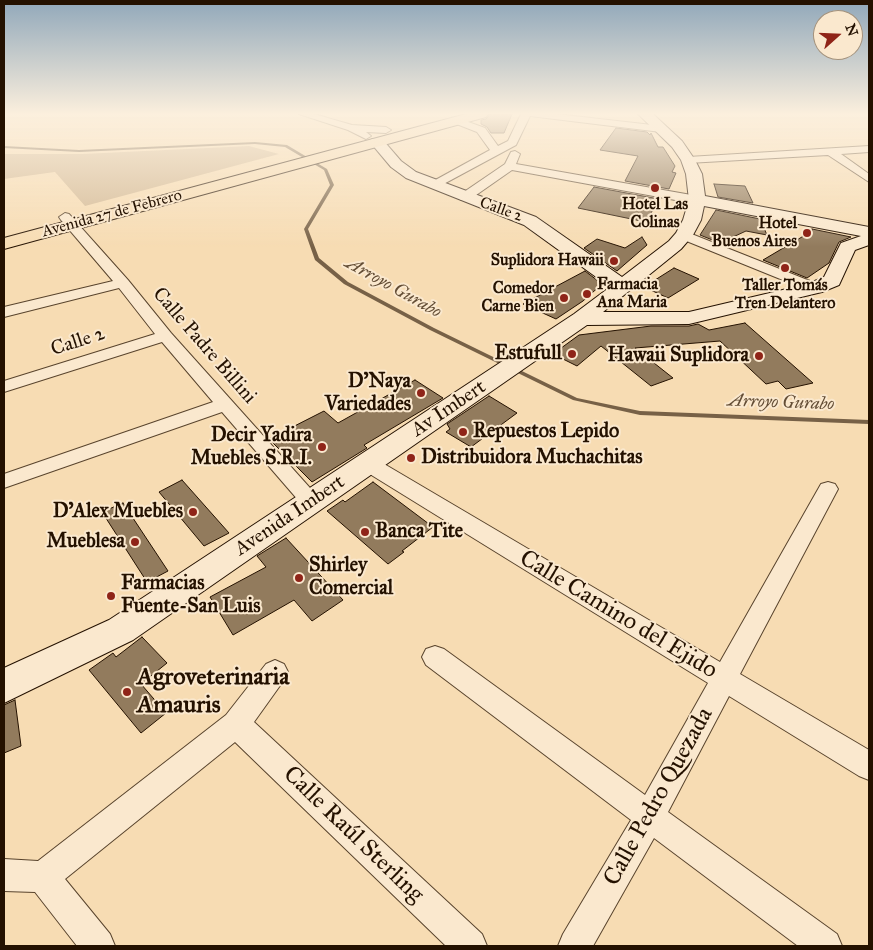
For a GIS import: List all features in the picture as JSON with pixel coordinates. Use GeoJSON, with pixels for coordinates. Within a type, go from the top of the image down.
{"type":"FeatureCollection","features":[{"type":"Feature","properties":{"kind":"main road","name":"Avenida 27 de Febrero"},"geometry":{"type":"LineString","coordinates":[[4,234],[68,221],[299,158]]}},
{"type":"Feature","properties":{"kind":"main road","name":"Calle 2"},"geometry":{"type":"LineString","coordinates":[[392,158],[411,176],[530,221],[558,239],[623,287]]}},
{"type":"Feature","properties":{"kind":"main road"},"geometry":{"type":"LineString","coordinates":[[582,319],[651,266],[684,235],[692,220],[697,200],[694,174],[688,160]]}},
{"type":"Feature","properties":{"kind":"main road"},"geometry":{"type":"LineString","coordinates":[[697,200],[869,232]]}},
{"type":"Feature","properties":{"kind":"main road","name":"Avenida 27 de Febrero"},"geometry":{"type":"LineString","coordinates":[[4,244],[68,221]]}},
{"type":"Feature","properties":{"kind":"main road"},"geometry":{"type":"LineString","coordinates":[[582,319],[689,318],[815,288],[832,280],[847,247],[856,242],[869,239]]}},
{"type":"Feature","properties":{"kind":"main road","name":"Av Imbert"},"geometry":{"type":"LineString","coordinates":[[367,463],[582,319]]}},
{"type":"Feature","properties":{"kind":"main road","name":"Avenida Imbert"},"geometry":{"type":"LineString","coordinates":[[4,686],[121,630],[312,503],[367,463]]}},
{"type":"Feature","properties":{"kind":"street"},"geometry":{"type":"LineString","coordinates":[[434,185],[483,158]]}},
{"type":"Feature","properties":{"kind":"street"},"geometry":{"type":"LineString","coordinates":[[465,197],[510,166],[513,158]]}},
{"type":"Feature","properties":{"kind":"street"},"geometry":{"type":"LineString","coordinates":[[688,160],[718,158]]}},
{"type":"Feature","properties":{"kind":"street"},"geometry":{"type":"LineString","coordinates":[[840,158],[869,179]]}},
{"type":"Feature","properties":{"kind":"street"},"geometry":{"type":"LineString","coordinates":[[510,166],[697,200]]}},
{"type":"Feature","properties":{"kind":"street","name":"Calle Padre Billini"},"geometry":{"type":"LineString","coordinates":[[68,221],[165,336],[312,503]]}},
{"type":"Feature","properties":{"kind":"street"},"geometry":{"type":"LineString","coordinates":[[684,235],[815,288]]}},
{"type":"Feature","properties":{"kind":"street"},"geometry":{"type":"LineString","coordinates":[[4,312],[123,284]]}},
{"type":"Feature","properties":{"kind":"street","name":"Calle 2"},"geometry":{"type":"LineString","coordinates":[[4,387],[165,336]]}},
{"type":"Feature","properties":{"kind":"street"},"geometry":{"type":"LineString","coordinates":[[4,481],[226,404]]}},
{"type":"Feature","properties":{"kind":"street","name":"Calle Camino del Ejido"},"geometry":{"type":"LineString","coordinates":[[367,463],[869,766]]}},
{"type":"Feature","properties":{"kind":"street","name":"Calle Pedro Quezada"},"geometry":{"type":"LineString","coordinates":[[575,946],[649,817],[828,489]]}},
{"type":"Feature","properties":{"kind":"street"},"geometry":{"type":"LineString","coordinates":[[435,657],[825,946]]}},
{"type":"Feature","properties":{"kind":"street"},"geometry":{"type":"LineString","coordinates":[[4,875],[43,877],[236,724],[275,672]]}},
{"type":"Feature","properties":{"kind":"street","name":"Calle Raúl Sterling"},"geometry":{"type":"LineString","coordinates":[[236,724],[470,946]]}},
{"type":"Feature","properties":{"kind":"street"},"geometry":{"type":"LineString","coordinates":[[43,877],[98,946]]}},
{"type":"Feature","properties":{"kind":"shaded area"},"geometry":{"type":"Polygon","coordinates":[[[4,158],[263,158],[85,206],[55,172],[4,179],[4,158]]]}},
{"type":"Feature","properties":{"kind":"building"},"geometry":{"type":"Polygon","coordinates":[[[637,158],[670,158],[675,166],[672,172],[676,173],[669,189],[625,181],[637,158]]]}},
{"type":"Feature","properties":{"kind":"building"},"geometry":{"type":"Polygon","coordinates":[[[714,184],[745,186],[753,203],[718,197],[714,184]]]}},
{"type":"Feature","properties":{"kind":"building"},"geometry":{"type":"Polygon","coordinates":[[[594,187],[659,199],[646,222],[578,208],[594,187]]]}},
{"type":"Feature","properties":{"kind":"building"},"geometry":{"type":"Polygon","coordinates":[[[716,210],[760,219],[767,235],[746,231],[720,243],[700,235],[716,210]]]}},
{"type":"Feature","properties":{"kind":"building"},"geometry":{"type":"Polygon","coordinates":[[[812,229],[851,237],[839,242],[829,263],[807,278],[763,260],[812,231],[812,229]]]}},
{"type":"Feature","properties":{"kind":"building","name":"Suplidora Hawaii"},"geometry":{"type":"Polygon","coordinates":[[[642,237],[647,245],[617,271],[584,248],[597,239],[625,248],[642,237]]]}},
{"type":"Feature","properties":{"kind":"building"},"geometry":{"type":"Polygon","coordinates":[[[674,268],[699,279],[668,298],[644,287],[674,268]]]}},
{"type":"Feature","properties":{"kind":"building"},"geometry":{"type":"Polygon","coordinates":[[[585,271],[602,284],[583,301],[556,319],[523,304],[585,271]]]}},
{"type":"Feature","properties":{"kind":"building"},"geometry":{"type":"Polygon","coordinates":[[[745,323],[813,383],[786,389],[778,381],[766,384],[720,341],[635,348],[673,378],[651,386],[601,346],[577,366],[553,354],[579,335],[651,326],[689,326],[698,324],[709,330],[745,323]]]}},
{"type":"Feature","properties":{"kind":"building"},"geometry":{"type":"Polygon","coordinates":[[[415,380],[443,398],[364,445],[367,448],[312,482],[269,439],[324,411],[338,423],[415,380]]]}},
{"type":"Feature","properties":{"kind":"building"},"geometry":{"type":"Polygon","coordinates":[[[489,396],[517,413],[471,447],[446,432],[450,429],[447,424],[489,396]]]}},
{"type":"Feature","properties":{"kind":"building","name":"D'Alex Muebles"},"geometry":{"type":"Polygon","coordinates":[[[182,480],[229,533],[204,546],[159,492],[182,480]]]}},
{"type":"Feature","properties":{"kind":"building"},"geometry":{"type":"Polygon","coordinates":[[[373,482],[433,527],[388,564],[327,511],[343,500],[345,502],[373,482]]]}},
{"type":"Feature","properties":{"kind":"building","name":"Mueblesa"},"geometry":{"type":"Polygon","coordinates":[[[123,503],[168,571],[147,582],[102,512],[123,503]]]}},
{"type":"Feature","properties":{"kind":"building"},"geometry":{"type":"Polygon","coordinates":[[[286,538],[343,600],[312,621],[294,600],[233,635],[210,597],[266,567],[257,556],[286,538]]]}},
{"type":"Feature","properties":{"kind":"building","name":"Agroveterinaria Amauris"},"geometry":{"type":"Polygon","coordinates":[[[142,637],[167,663],[141,684],[166,713],[141,733],[89,670],[113,653],[116,657],[142,637]]]}},
{"type":"Feature","properties":{"kind":"building"},"geometry":{"type":"Polygon","coordinates":[[[15,700],[21,746],[4,753],[4,705],[15,700]]]}},
{"type":"Feature","properties":{"kind":"waterway","name":"Arroyo Gurabo"},"geometry":{"type":"LineString","coordinates":[[307,158],[325,169],[332,185],[306,229],[317,259],[346,283],[432,329],[575,399],[640,413],[869,422]]}},
{"type":"Feature","properties":{"kind":"place","name":"Hotel Las Colinas"},"geometry":{"type":"Point","coordinates":[655,188]}},
{"type":"Feature","properties":{"kind":"place","name":"Hotel Buenos Aires"},"geometry":{"type":"Point","coordinates":[807,233]}},
{"type":"Feature","properties":{"kind":"place","name":"Suplidora Hawaii"},"geometry":{"type":"Point","coordinates":[614,261]}},
{"type":"Feature","properties":{"kind":"place","name":"Taller Tomás Tren Delantero"},"geometry":{"type":"Point","coordinates":[785,268]}},
{"type":"Feature","properties":{"kind":"place","name":"Farmacia Ana Maria"},"geometry":{"type":"Point","coordinates":[587,294]}},
{"type":"Feature","properties":{"kind":"place","name":"Comedor Carne Bien"},"geometry":{"type":"Point","coordinates":[564,298]}},
{"type":"Feature","properties":{"kind":"place","name":"Estufull"},"geometry":{"type":"Point","coordinates":[572,354]}},
{"type":"Feature","properties":{"kind":"place","name":"Hawaii Suplidora"},"geometry":{"type":"Point","coordinates":[759,356]}},
{"type":"Feature","properties":{"kind":"place","name":"D'Naya Variedades"},"geometry":{"type":"Point","coordinates":[421,393]}},
{"type":"Feature","properties":{"kind":"place","name":"Repuestos Lepido"},"geometry":{"type":"Point","coordinates":[463,432]}},
{"type":"Feature","properties":{"kind":"place","name":"Decir Yadira Muebles S.R.I."},"geometry":{"type":"Point","coordinates":[322,447]}},
{"type":"Feature","properties":{"kind":"place","name":"Distribuidora Muchachitas"},"geometry":{"type":"Point","coordinates":[411,458]}},
{"type":"Feature","properties":{"kind":"place","name":"D'Alex Muebles"},"geometry":{"type":"Point","coordinates":[193,512]}},
{"type":"Feature","properties":{"kind":"place","name":"Banca Tite"},"geometry":{"type":"Point","coordinates":[365,532]}},
{"type":"Feature","properties":{"kind":"place","name":"Mueblesa"},"geometry":{"type":"Point","coordinates":[135,542]}},
{"type":"Feature","properties":{"kind":"place","name":"Shirley Comercial"},"geometry":{"type":"Point","coordinates":[299,578]}},
{"type":"Feature","properties":{"kind":"place","name":"Farmacias Fuente-San Luis"},"geometry":{"type":"Point","coordinates":[111,596]}},
{"type":"Feature","properties":{"kind":"place","name":"Agroveterinaria Amauris"},"geometry":{"type":"Point","coordinates":[127,692]}}]}
